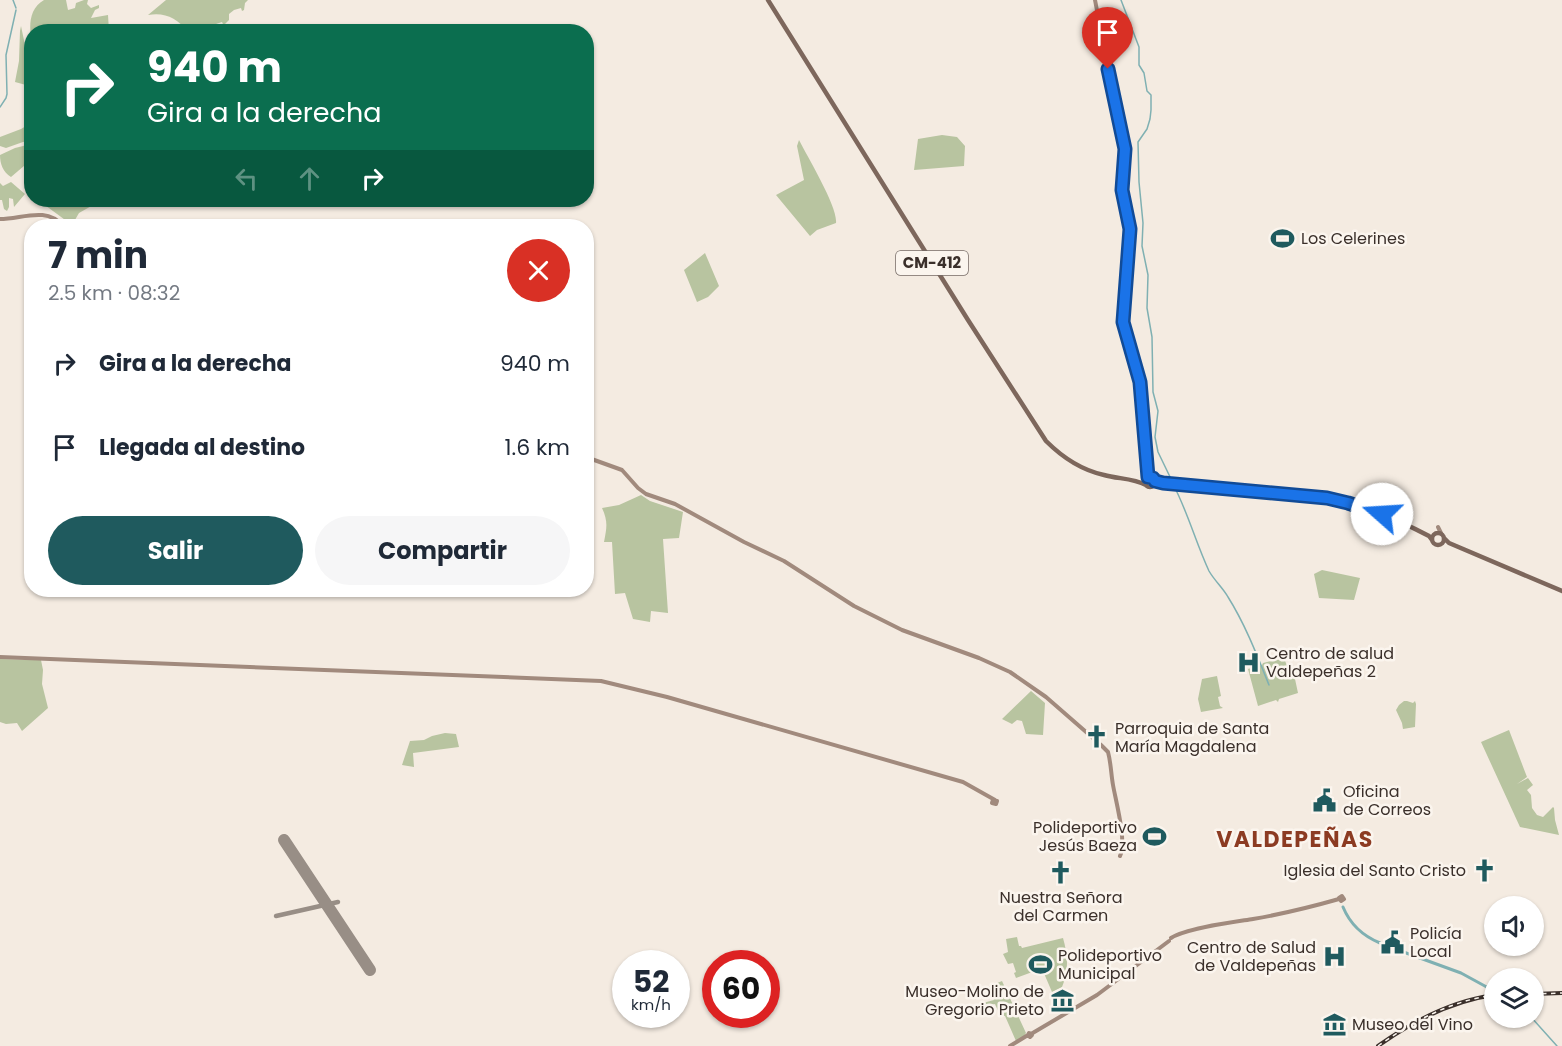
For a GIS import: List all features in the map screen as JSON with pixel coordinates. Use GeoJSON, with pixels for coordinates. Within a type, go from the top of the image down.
{"type":"FeatureCollection","features":[{"type":"Feature","properties":{"kind":"main road","name":"CM-412"},"geometry":{"type":"LineString","coordinates":[[768,0],[1046,441],[1062,456],[1084,469],[1101,475],[1134,481],[1147,481],[1153,478],[1154,483]]}},
{"type":"Feature","properties":{"kind":"main road","name":"CM-412"},"geometry":{"type":"LineString","coordinates":[[1147,481],[1150,487],[1154,483],[1163,483],[1327,498],[1382,514],[1430,534],[1441,545],[1448,544],[1482,557]]}},
{"type":"Feature","properties":{"kind":"main road","name":"CM-412"},"geometry":{"type":"LineString","coordinates":[[1435,538],[1445,539],[1449,543],[1562,591]]}},
{"type":"Feature","properties":{"kind":"main road"},"geometry":{"type":"LineString","coordinates":[[1441,545],[1445,539]]}},
{"type":"Feature","properties":{"kind":"street"},"geometry":{"type":"LineString","coordinates":[[1095,0],[1125,149],[1122,190],[1130,229],[1123,322],[1140,382],[1147,481]]}},
{"type":"Feature","properties":{"kind":"street"},"geometry":{"type":"LineString","coordinates":[[0,219],[43,214],[55,219]]}},
{"type":"Feature","properties":{"kind":"street"},"geometry":{"type":"LineString","coordinates":[[594,460],[622,470],[646,494],[675,504],[784,561],[854,606],[902,630],[979,658],[1010,672],[1046,697],[1108,752],[1120,820],[1122,853],[1120,856]]}},
{"type":"Feature","properties":{"kind":"street"},"geometry":{"type":"LineString","coordinates":[[0,657],[601,681],[667,697],[963,782],[1003,805]]}},
{"type":"Feature","properties":{"kind":"street"},"geometry":{"type":"LineString","coordinates":[[1011,1046],[1097,995],[1173,936],[1340,899]]}},
{"type":"Feature","properties":{"kind":"green space"},"geometry":{"type":"Polygon","coordinates":[[[44,0],[66,0],[68,10],[75,8],[76,3],[88,0],[87,4],[91,8],[99,5],[91,18],[108,15],[109,24],[31,24],[33,12],[44,0]]]}},
{"type":"Feature","properties":{"kind":"green space"},"geometry":{"type":"Polygon","coordinates":[[[166,0],[248,0],[244,10],[242,11],[241,8],[229,14],[229,20],[225,24],[222,22],[181,24],[160,14],[148,15],[166,0]]]}},
{"type":"Feature","properties":{"kind":"green space"},"geometry":{"type":"Polygon","coordinates":[[[21,26],[24,40],[24,84],[15,82],[19,61],[21,26]]]}},
{"type":"Feature","properties":{"kind":"green space"},"geometry":{"type":"Polygon","coordinates":[[[24,127],[24,142],[6,148],[0,146],[0,137],[24,127]]]}},
{"type":"Feature","properties":{"kind":"green space"},"geometry":{"type":"Polygon","coordinates":[[[942,135],[957,137],[965,146],[964,166],[914,170],[918,139],[942,135]]]}},
{"type":"Feature","properties":{"kind":"green space"},"geometry":{"type":"Polygon","coordinates":[[[799,140],[828,194],[836,223],[817,230],[810,236],[776,195],[804,180],[797,146],[799,140]]]}},
{"type":"Feature","properties":{"kind":"green space"},"geometry":{"type":"Polygon","coordinates":[[[24,146],[24,166],[11,177],[2,168],[0,155],[24,146]]]}},
{"type":"Feature","properties":{"kind":"green space"},"geometry":{"type":"Polygon","coordinates":[[[11,182],[24,193],[14,207],[13,199],[9,198],[7,211],[0,200],[0,183],[3,186],[11,182]]]}},
{"type":"Feature","properties":{"kind":"green space"},"geometry":{"type":"Polygon","coordinates":[[[48,207],[90,207],[79,213],[76,219],[64,219],[48,207]]]}},
{"type":"Feature","properties":{"kind":"green space"},"geometry":{"type":"Polygon","coordinates":[[[705,253],[719,286],[708,297],[697,302],[684,270],[705,253]]]}},
{"type":"Feature","properties":{"kind":"green space"},"geometry":{"type":"Polygon","coordinates":[[[641,495],[650,501],[683,512],[679,538],[663,539],[668,613],[651,611],[650,622],[633,619],[625,593],[615,594],[612,542],[604,542],[606,524],[602,508],[619,505],[641,495]]]}},
{"type":"Feature","properties":{"kind":"green space"},"geometry":{"type":"Polygon","coordinates":[[[1322,570],[1360,578],[1354,600],[1319,598],[1314,574],[1322,570]]]}},
{"type":"Feature","properties":{"kind":"green space"},"geometry":{"type":"Polygon","coordinates":[[[1284,658],[1287,666],[1292,665],[1298,693],[1279,699],[1278,702],[1276,700],[1258,706],[1248,669],[1284,658]]]}},
{"type":"Feature","properties":{"kind":"green space"},"geometry":{"type":"Polygon","coordinates":[[[0,659],[41,660],[42,684],[48,708],[22,731],[17,723],[0,722],[0,659]]]}},
{"type":"Feature","properties":{"kind":"green space"},"geometry":{"type":"Polygon","coordinates":[[[1217,676],[1221,696],[1218,697],[1220,706],[1223,708],[1201,712],[1198,699],[1202,679],[1217,676]]]}},
{"type":"Feature","properties":{"kind":"green space"},"geometry":{"type":"Polygon","coordinates":[[[1031,691],[1045,703],[1043,735],[1026,734],[1022,721],[1017,720],[1012,724],[1002,719],[1031,691]]]}},
{"type":"Feature","properties":{"kind":"green space"},"geometry":{"type":"Polygon","coordinates":[[[1404,701],[1413,703],[1415,701],[1415,727],[1403,729],[1396,710],[1404,701]]]}},
{"type":"Feature","properties":{"kind":"green space"},"geometry":{"type":"Polygon","coordinates":[[[1509,730],[1527,777],[1517,784],[1528,778],[1533,785],[1527,790],[1531,795],[1532,808],[1537,815],[1543,817],[1554,808],[1559,835],[1520,827],[1481,742],[1509,730]]]}},
{"type":"Feature","properties":{"kind":"green space"},"geometry":{"type":"Polygon","coordinates":[[[445,733],[456,734],[459,747],[413,753],[414,767],[402,765],[410,741],[424,740],[445,733]]]}},
{"type":"Feature","properties":{"kind":"green space","name":"Polideportivo Municipal"},"geometry":{"type":"Polygon","coordinates":[[[1017,937],[1019,946],[1022,948],[1063,938],[1067,963],[1062,987],[1052,992],[1043,971],[1035,971],[1016,978],[1013,963],[1008,964],[1003,954],[1008,952],[1006,939],[1017,937]]]}},
{"type":"Feature","properties":{"kind":"green space"},"geometry":{"type":"Polygon","coordinates":[[[1002,981],[1026,1033],[1016,1041],[1005,1016],[1000,1015],[995,1004],[984,1006],[983,1003],[994,1000],[988,987],[1002,981]]]}},
{"type":"Feature","properties":{"kind":"waterway"},"geometry":{"type":"LineString","coordinates":[[13,0],[16,8]]}},
{"type":"Feature","properties":{"kind":"waterway"},"geometry":{"type":"LineString","coordinates":[[1121,0],[1139,47],[1139,65],[1144,73],[1147,91],[1151,95],[1150,119],[1147,129],[1138,142],[1143,223],[1142,246],[1148,275],[1147,308],[1152,337],[1153,392],[1158,411],[1155,437],[1158,452],[1172,481]]}},
{"type":"Feature","properties":{"kind":"waterway"},"geometry":{"type":"LineString","coordinates":[[0,107],[7,94],[6,55],[16,10]]}},
{"type":"Feature","properties":{"kind":"waterway"},"geometry":{"type":"LineString","coordinates":[[1174,486],[1209,571],[1240,618],[1269,685]]}},
{"type":"Feature","properties":{"kind":"waterway"},"geometry":{"type":"LineString","coordinates":[[1343,907],[1349,919],[1358,929],[1380,943]]}},
{"type":"Feature","properties":{"kind":"waterway"},"geometry":{"type":"LineString","coordinates":[[1387,946],[1461,973],[1484,986]]}},
{"type":"Feature","properties":{"kind":"waterway"},"geometry":{"type":"LineString","coordinates":[[1541,1028],[1557,1046]]}},
{"type":"Feature","properties":{"kind":"taxiway"},"geometry":{"type":"LineString","coordinates":[[276,916],[338,902]]}},
{"type":"Feature","properties":{"kind":"runway"},"geometry":{"type":"LineString","coordinates":[[284,840],[370,970]]}},
{"type":"Feature","properties":{"kind":"railway"},"geometry":{"type":"LineString","coordinates":[[1544,994],[1562,993]]}},
{"type":"Feature","properties":{"kind":"railway"},"geometry":{"type":"LineString","coordinates":[[1378,1046],[1433,1013],[1484,997]]}},
{"type":"Feature","properties":{"kind":"place","name":"Los Celerines"},"geometry":{"type":"Point","coordinates":[1283,238]}},
{"type":"Feature","properties":{"kind":"place","name":"Centro de salud Valdepeñas 2"},"geometry":{"type":"Point","coordinates":[1248,662]}},
{"type":"Feature","properties":{"kind":"place","name":"Parroquia de Santa María Magdalena"},"geometry":{"type":"Point","coordinates":[1097,737]}},
{"type":"Feature","properties":{"kind":"place","name":"Oficina de Correos"},"geometry":{"type":"Point","coordinates":[1325,800]}},
{"type":"Feature","properties":{"kind":"place","name":"Polideportivo Jesús Baeza"},"geometry":{"type":"Point","coordinates":[1155,836]}},
{"type":"Feature","properties":{"kind":"place","name":"Iglesia del Santo Cristo"},"geometry":{"type":"Point","coordinates":[1484,870]}},
{"type":"Feature","properties":{"kind":"place","name":"Nuestra Señora del Carmen"},"geometry":{"type":"Point","coordinates":[1061,872]}},
{"type":"Feature","properties":{"kind":"place","name":"Policía Local"},"geometry":{"type":"Point","coordinates":[1392,942]}},
{"type":"Feature","properties":{"kind":"place","name":"Centro de Salud de Valdepeñas"},"geometry":{"type":"Point","coordinates":[1334,956]}},
{"type":"Feature","properties":{"kind":"place","name":"Polideportivo Municipal"},"geometry":{"type":"Point","coordinates":[1040,964]}},
{"type":"Feature","properties":{"kind":"place","name":"Museo-Molino de Gregorio Prieto"},"geometry":{"type":"Point","coordinates":[1062,1000]}},
{"type":"Feature","properties":{"kind":"place","name":"Museo del Vino"},"geometry":{"type":"Point","coordinates":[1334,1024]}},
{"type":"Feature","properties":{"kind":"district","name":"VALDEPEÑAS"},"geometry":{"type":"Point","coordinates":[1295,839]}},
{"type":"Feature","properties":{"kind":"route"},"geometry":{"type":"LineString","coordinates":[[1108,69],[1125,149],[1122,190],[1130,229],[1123,322],[1140,382],[1148,477],[1163,483],[1327,498],[1382,514]]}}]}
